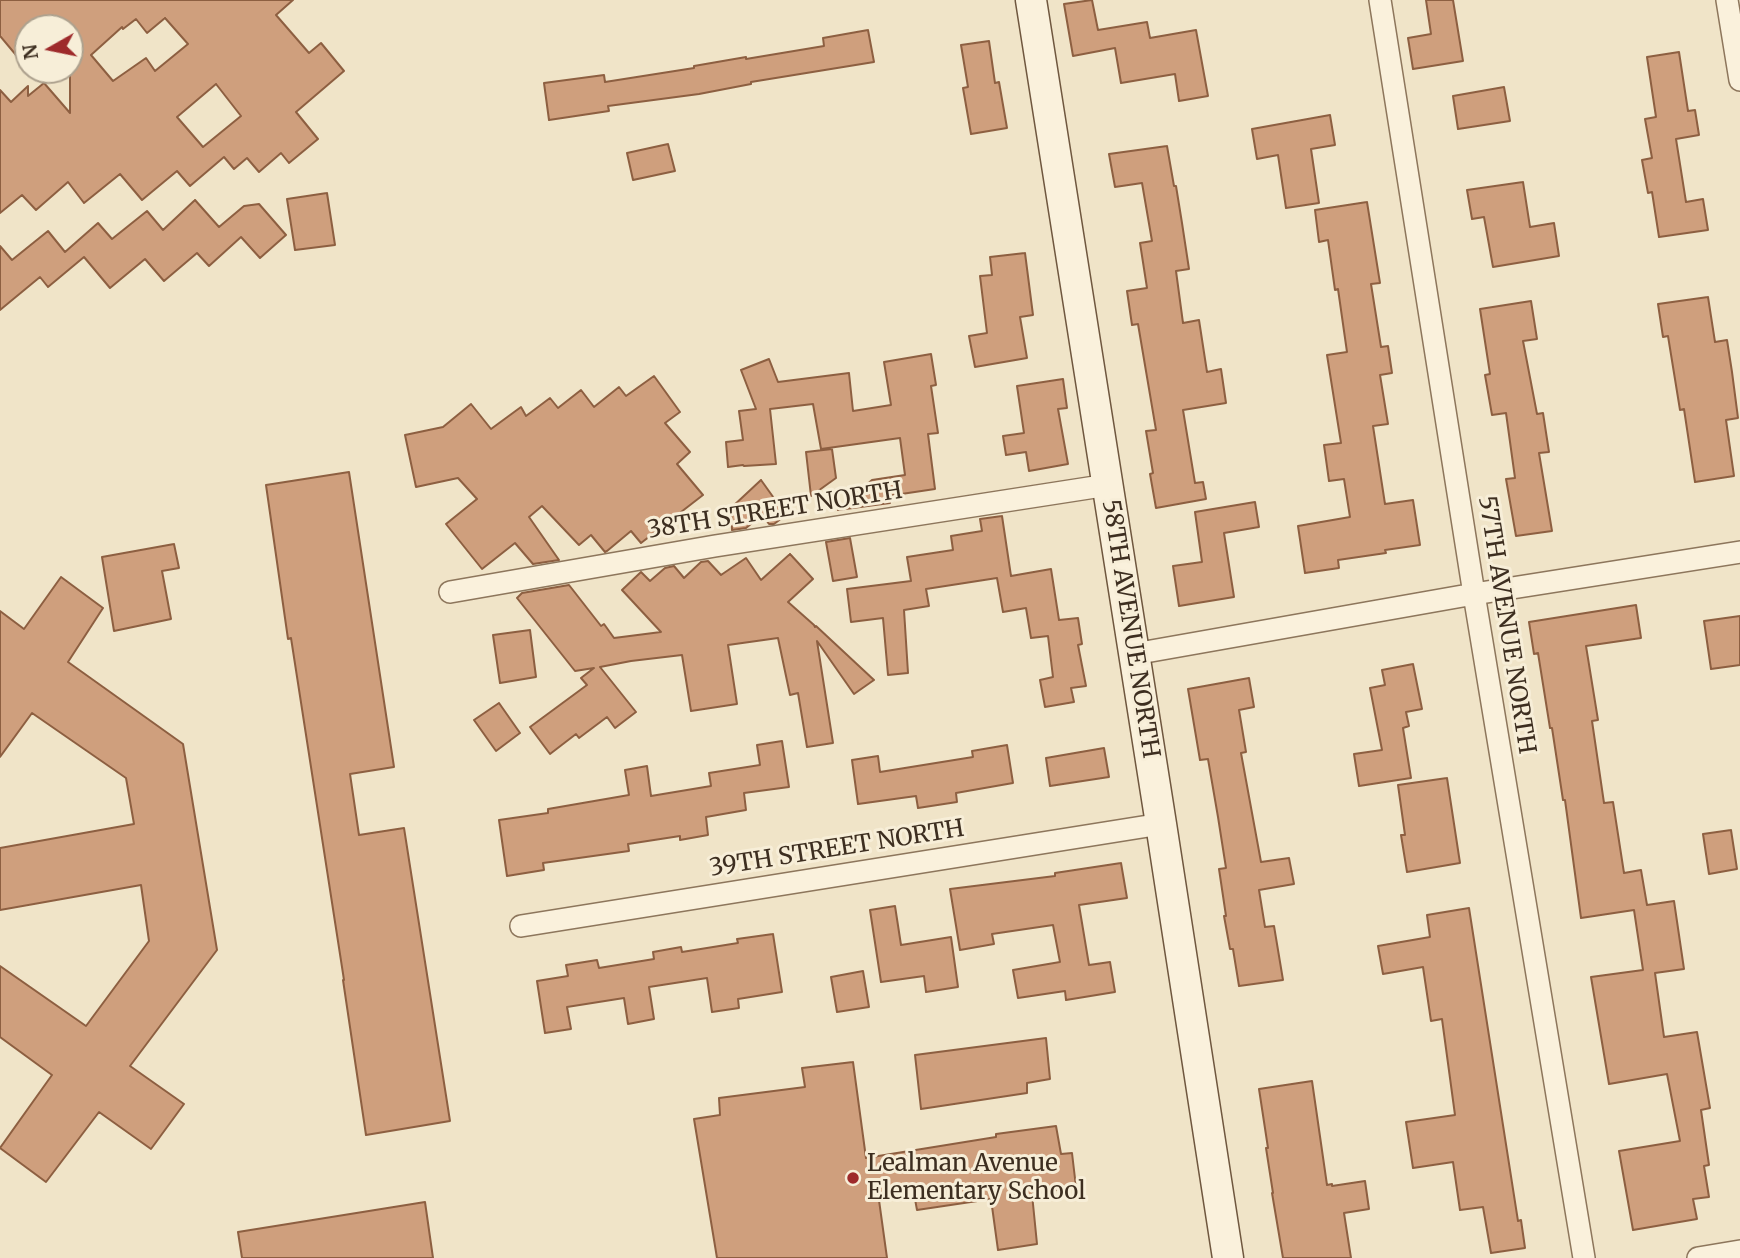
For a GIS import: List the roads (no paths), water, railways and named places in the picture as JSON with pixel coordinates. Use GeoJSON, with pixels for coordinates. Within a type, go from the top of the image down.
{"type":"FeatureCollection","features":[{"type":"Feature","properties":{"kind":"street","name":"58TH AVENUE NORTH"},"geometry":{"type":"LineString","coordinates":[[1031,0],[1228,1258]]}},
{"type":"Feature","properties":{"kind":"street","name":"57TH AVENUE NORTH"},"geometry":{"type":"LineString","coordinates":[[1380,0],[1474,594],[1584,1258]]}},
{"type":"Feature","properties":{"kind":"street"},"geometry":{"type":"LineString","coordinates":[[1727,0],[1740,80]]}},
{"type":"Feature","properties":{"kind":"street","name":"38TH STREET NORTH"},"geometry":{"type":"LineString","coordinates":[[450,592],[715,546],[1108,485]]}},
{"type":"Feature","properties":{"kind":"street"},"geometry":{"type":"LineString","coordinates":[[1134,654],[1474,594],[1740,552]]}},
{"type":"Feature","properties":{"kind":"street","name":"39TH STREET NORTH"},"geometry":{"type":"LineString","coordinates":[[521,926],[1161,824]]}},
{"type":"Feature","properties":{"kind":"street"},"geometry":{"type":"LineString","coordinates":[[1698,1258],[1740,1251]]}},
{"type":"Feature","properties":{"kind":"place","name":"Lealman Avenue Elementary School"},"geometry":{"type":"Point","coordinates":[853,1178]}}]}
